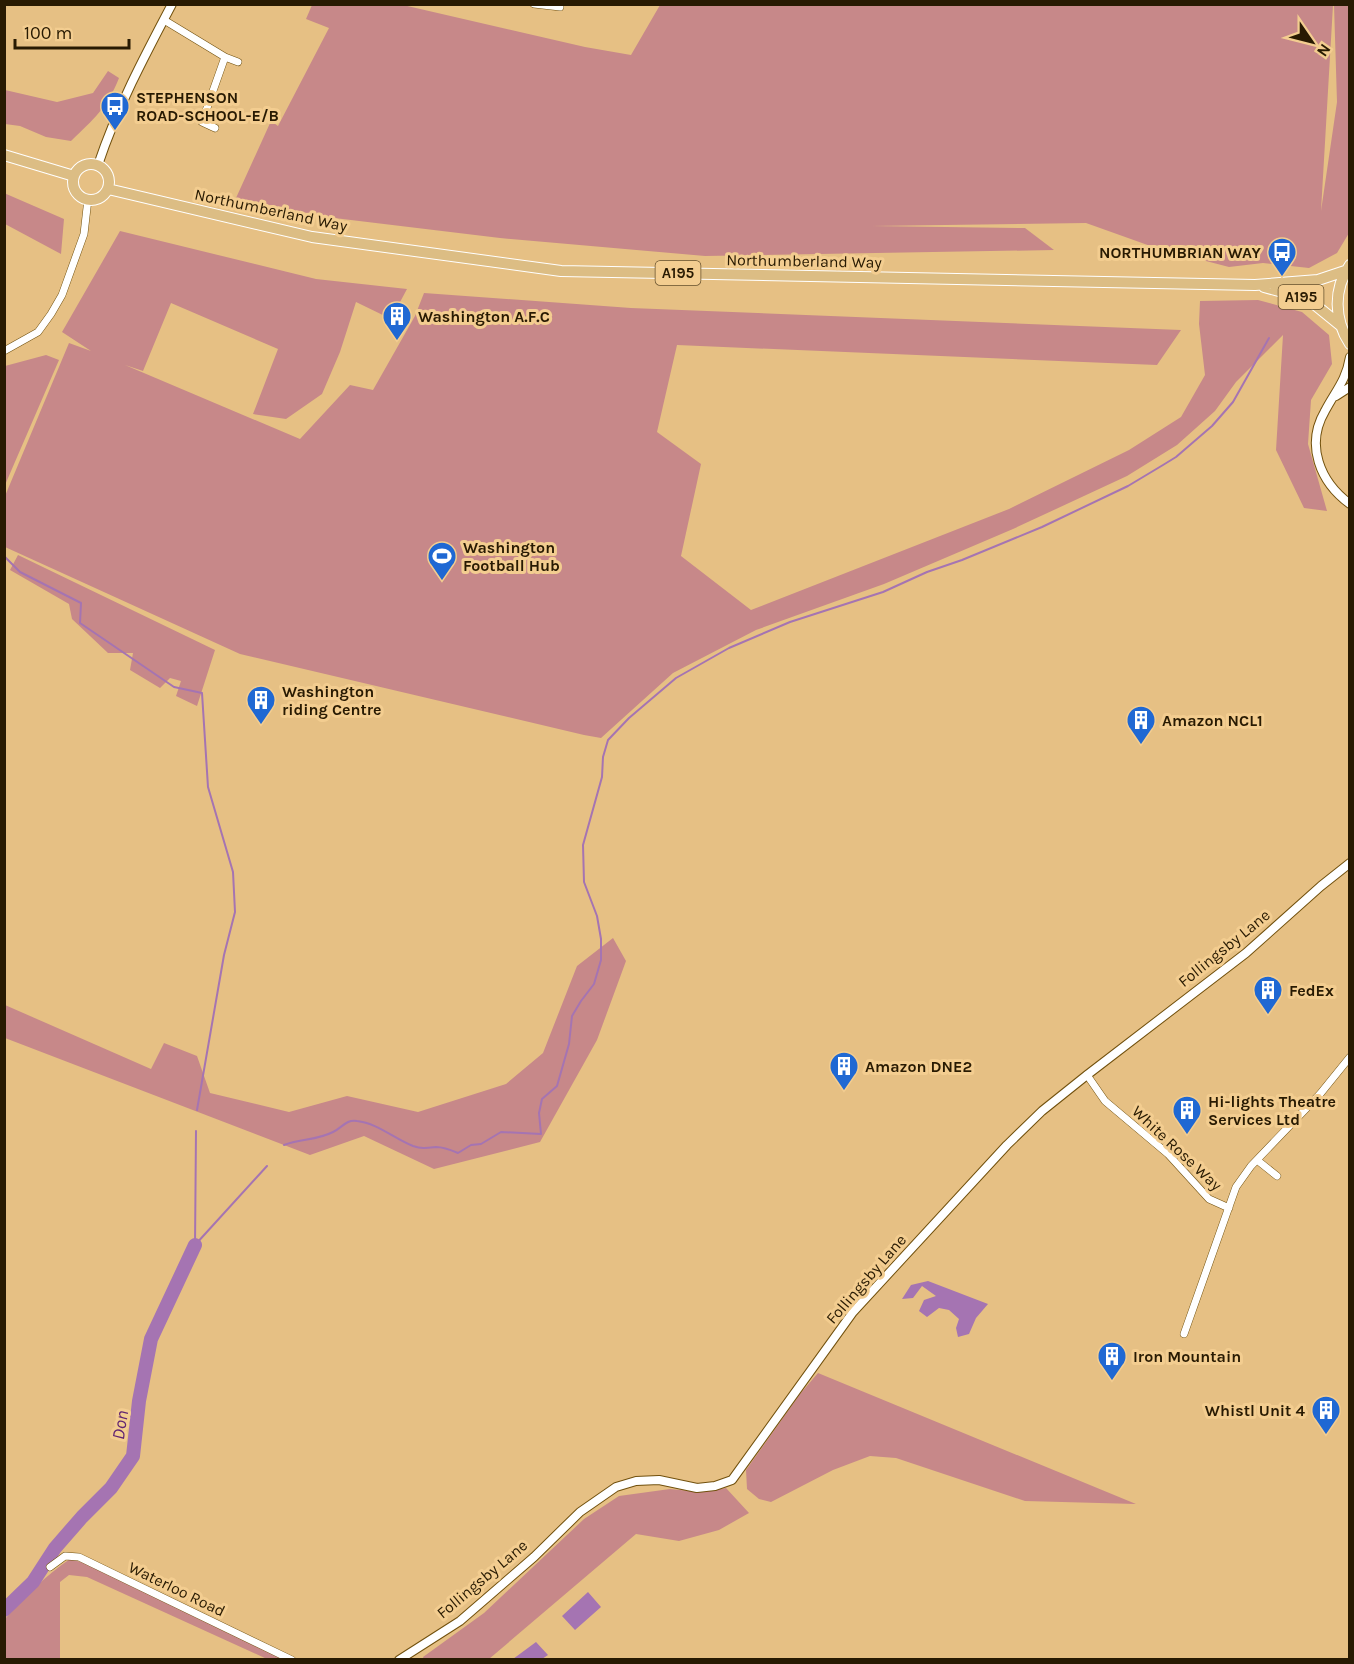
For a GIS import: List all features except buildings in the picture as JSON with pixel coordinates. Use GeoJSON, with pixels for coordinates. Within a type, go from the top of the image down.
{"type":"FeatureCollection","features":[{"type":"Feature","properties":{"kind":"main road"},"geometry":{"type":"LineString","coordinates":[[4,155],[74,176]]}},
{"type":"Feature","properties":{"kind":"main road"},"geometry":{"type":"LineString","coordinates":[[98,165],[107,173],[108,189],[99,198],[88,199],[77,193],[74,187],[74,176],[81,166],[98,165]]}},
{"type":"Feature","properties":{"kind":"main road","name":"Northumberland Way"},"geometry":{"type":"LineString","coordinates":[[108,189],[312,237],[561,271],[1255,285],[1318,280],[1347,268]]}},
{"type":"Feature","properties":{"kind":"main road"},"geometry":{"type":"LineString","coordinates":[[1347,268],[1338,295],[1337,310],[1340,325],[1350,344]]}},
{"type":"Feature","properties":{"kind":"main road","name":"Northumberland Way"},"geometry":{"type":"LineString","coordinates":[[1255,285],[1308,299],[1340,325]]}},
{"type":"Feature","properties":{"kind":"street"},"geometry":{"type":"LineString","coordinates":[[98,165],[116,114],[172,4]]}},
{"type":"Feature","properties":{"kind":"street"},"geometry":{"type":"LineString","coordinates":[[534,4],[560,7]]}},
{"type":"Feature","properties":{"kind":"street"},"geometry":{"type":"LineString","coordinates":[[164,20],[225,57],[238,62]]}},
{"type":"Feature","properties":{"kind":"street"},"geometry":{"type":"LineString","coordinates":[[215,128],[202,122],[225,57]]}},
{"type":"Feature","properties":{"kind":"street"},"geometry":{"type":"LineString","coordinates":[[4,351],[38,332],[62,295],[84,234],[88,199]]}},
{"type":"Feature","properties":{"kind":"street"},"geometry":{"type":"LineString","coordinates":[[1350,357],[1347,374],[1324,411],[1316,439],[1320,470],[1331,488],[1350,504]]}},
{"type":"Feature","properties":{"kind":"street"},"geometry":{"type":"LineString","coordinates":[[1333,398],[1350,387]]}},
{"type":"Feature","properties":{"kind":"street","name":"Follingsby Lane"},"geometry":{"type":"LineString","coordinates":[[399,1659],[460,1621],[534,1557],[580,1512],[616,1487],[636,1481],[659,1480],[697,1488],[715,1486],[732,1480],[853,1312],[1006,1144],[1042,1111],[1246,953],[1350,863]]}},
{"type":"Feature","properties":{"kind":"street","name":"White Rose Way"},"geometry":{"type":"LineString","coordinates":[[1184,1334],[1236,1187],[1257,1160],[1320,1094],[1350,1057]]}},
{"type":"Feature","properties":{"kind":"street","name":"White Rose Way"},"geometry":{"type":"LineString","coordinates":[[1087,1076],[1105,1101],[1168,1154],[1209,1199],[1229,1208]]}},
{"type":"Feature","properties":{"kind":"street"},"geometry":{"type":"LineString","coordinates":[[1257,1160],[1277,1176]]}},
{"type":"Feature","properties":{"kind":"street","name":"Waterloo Road"},"geometry":{"type":"LineString","coordinates":[[50,1567],[65,1556],[79,1557],[292,1659]]}},
{"type":"Feature","properties":{"kind":"shaded area"},"geometry":{"type":"Polygon","coordinates":[[[312,5],[403,5],[585,47],[631,55],[660,5],[1333,5],[1321,211],[1337,102],[1334,5],[1349,5],[1349,233],[1337,253],[1309,268],[1263,263],[1229,267],[1156,248],[1086,223],[872,226],[1025,228],[1054,250],[705,256],[500,238],[326,217],[236,198],[271,121],[278,126],[329,28],[306,19],[312,5]]]}},
{"type":"Feature","properties":{"kind":"shaded area"},"geometry":{"type":"Polygon","coordinates":[[[108,71],[119,78],[110,97],[87,126],[71,141],[46,137],[20,126],[5,124],[5,90],[57,102],[93,93],[108,71]]]}},
{"type":"Feature","properties":{"kind":"shaded area"},"geometry":{"type":"Polygon","coordinates":[[[4,193],[64,219],[61,254],[5,224],[4,193]]]}},
{"type":"Feature","properties":{"kind":"shaded area"},"geometry":{"type":"Polygon","coordinates":[[[120,231],[316,279],[407,289],[391,319],[356,302],[340,352],[322,394],[286,419],[253,414],[278,349],[171,303],[143,371],[125,365],[300,439],[350,385],[373,390],[415,316],[424,293],[631,308],[1181,330],[1157,365],[677,345],[657,432],[701,464],[681,556],[751,610],[1009,509],[1129,450],[1181,417],[1205,375],[1199,324],[1200,301],[1258,300],[1302,312],[1329,335],[1332,364],[1311,400],[1308,444],[1327,511],[1304,508],[1276,450],[1283,335],[1236,382],[1215,411],[1177,445],[1127,476],[1013,529],[884,584],[756,630],[673,673],[601,738],[584,735],[240,654],[5,547],[5,496],[69,343],[91,351],[62,332],[120,231]]]}},
{"type":"Feature","properties":{"kind":"shaded area"},"geometry":{"type":"Polygon","coordinates":[[[46,355],[59,360],[5,485],[5,366],[46,355]]]}},
{"type":"Feature","properties":{"kind":"shaded area"},"geometry":{"type":"Polygon","coordinates":[[[18,555],[215,650],[197,706],[176,696],[181,681],[170,678],[160,688],[130,670],[133,653],[108,653],[72,619],[69,604],[10,570],[18,555]]]}},
{"type":"Feature","properties":{"kind":"shaded area"},"geometry":{"type":"Polygon","coordinates":[[[613,938],[626,961],[597,1040],[540,1142],[434,1169],[364,1136],[310,1155],[5,1038],[5,1005],[151,1069],[164,1043],[197,1056],[210,1093],[289,1112],[347,1096],[418,1112],[506,1084],[543,1053],[577,966],[613,938]]]}},
{"type":"Feature","properties":{"kind":"shaded area"},"geometry":{"type":"Polygon","coordinates":[[[928,1281],[988,1304],[976,1318],[969,1334],[958,1337],[956,1328],[959,1319],[949,1310],[939,1308],[927,1317],[919,1311],[924,1300],[936,1296],[922,1286],[913,1298],[902,1299],[911,1285],[928,1281]]]}},
{"type":"Feature","properties":{"kind":"shaded area"},"geometry":{"type":"Polygon","coordinates":[[[818,1373],[1136,1504],[1025,1501],[896,1458],[870,1456],[833,1470],[771,1502],[759,1499],[747,1489],[746,1470],[800,1394],[818,1373]]]}},
{"type":"Feature","properties":{"kind":"shaded area"},"geometry":{"type":"Polygon","coordinates":[[[726,1488],[749,1513],[719,1530],[679,1541],[636,1534],[489,1659],[424,1660],[423,1657],[484,1613],[584,1519],[619,1496],[670,1489],[701,1492],[726,1488]]]}},
{"type":"Feature","properties":{"kind":"shaded area"},"geometry":{"type":"Polygon","coordinates":[[[70,1559],[92,1565],[287,1659],[267,1659],[87,1577],[69,1575],[60,1582],[60,1659],[5,1660],[5,1619],[35,1587],[70,1559]]]}},
{"type":"Feature","properties":{"kind":"shaded area"},"geometry":{"type":"Polygon","coordinates":[[[588,1592],[601,1607],[575,1630],[562,1616],[588,1592]]]}},
{"type":"Feature","properties":{"kind":"shaded area"},"geometry":{"type":"Polygon","coordinates":[[[536,1642],[548,1655],[542,1659],[513,1659],[536,1642]]]}},
{"type":"Feature","properties":{"kind":"waterway"},"geometry":{"type":"LineString","coordinates":[[284,1145],[327,1135],[353,1121],[372,1125],[413,1146],[436,1147],[458,1153],[471,1145],[481,1144],[501,1132],[541,1134],[539,1113],[542,1099],[557,1086],[569,1044],[572,1016],[594,984],[601,960],[601,939],[597,916],[584,882],[583,845],[602,777],[603,757],[608,740],[629,718],[676,678],[729,648],[790,622],[883,592],[927,572],[1042,527],[1128,486],[1163,465],[1176,457],[1212,426],[1233,402],[1269,338]]}},
{"type":"Feature","properties":{"kind":"waterway"},"geometry":{"type":"LineString","coordinates":[[4,556],[20,572],[81,603],[80,623],[174,687],[202,693],[208,787],[233,872],[235,912],[224,955],[197,1110]]}},
{"type":"Feature","properties":{"kind":"waterway"},"geometry":{"type":"LineString","coordinates":[[195,1245],[196,1131]]}},
{"type":"Feature","properties":{"kind":"waterway"},"geometry":{"type":"LineString","coordinates":[[195,1245],[267,1166]]}},
{"type":"Feature","properties":{"kind":"waterway","name":"Don"},"geometry":{"type":"LineString","coordinates":[[4,1610],[33,1582],[55,1548],[111,1488],[133,1456],[139,1401],[151,1339],[195,1245]]}},
{"type":"Feature","properties":{"kind":"place","name":"STEPHENSON ROAD-SCHOOL-E/B"},"geometry":{"type":"Point","coordinates":[115,132]}},
{"type":"Feature","properties":{"kind":"place","name":"NORTHUMBRIAN WAY"},"geometry":{"type":"Point","coordinates":[1282,278]}},
{"type":"Feature","properties":{"kind":"place","name":"Washington A.F.C"},"geometry":{"type":"Point","coordinates":[397,342]}},
{"type":"Feature","properties":{"kind":"place","name":"Washington Football Hub"},"geometry":{"type":"Point","coordinates":[442,582]}},
{"type":"Feature","properties":{"kind":"place","name":"Washington riding Centre"},"geometry":{"type":"Point","coordinates":[261,726]}},
{"type":"Feature","properties":{"kind":"place","name":"Amazon NCL1"},"geometry":{"type":"Point","coordinates":[1141,746]}},
{"type":"Feature","properties":{"kind":"place","name":"FedEx"},"geometry":{"type":"Point","coordinates":[1268,1016]}},
{"type":"Feature","properties":{"kind":"place","name":"Amazon DNE2"},"geometry":{"type":"Point","coordinates":[844,1092]}},
{"type":"Feature","properties":{"kind":"place","name":"Hi-lights Theatre Services Ltd"},"geometry":{"type":"Point","coordinates":[1187,1136]}},
{"type":"Feature","properties":{"kind":"place","name":"Iron Mountain"},"geometry":{"type":"Point","coordinates":[1112,1382]}},
{"type":"Feature","properties":{"kind":"place","name":"Whistl Unit 4"},"geometry":{"type":"Point","coordinates":[1326,1436]}}]}
